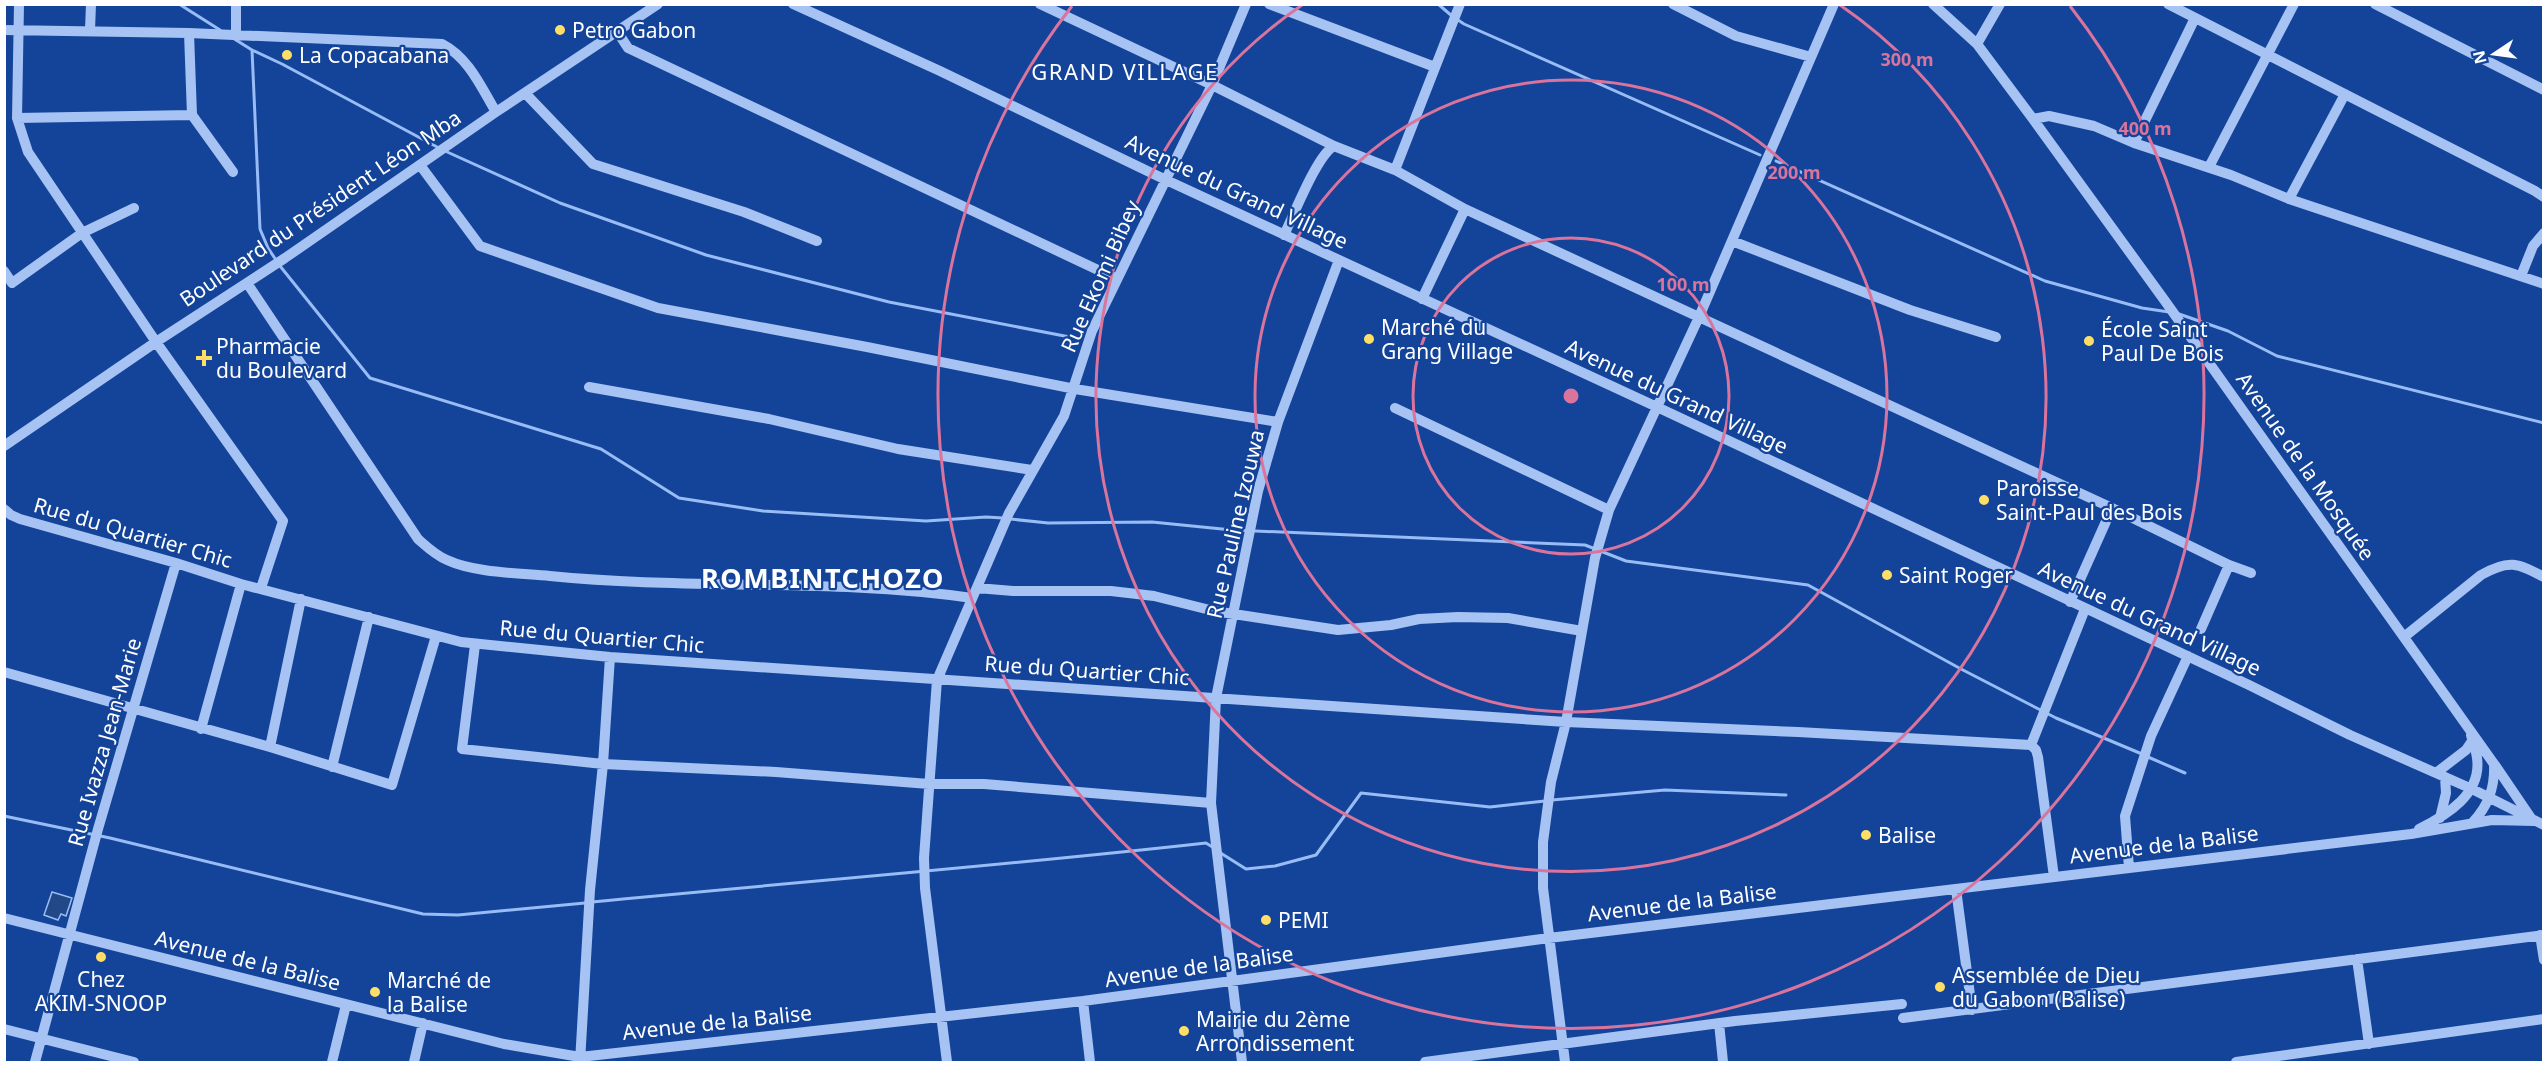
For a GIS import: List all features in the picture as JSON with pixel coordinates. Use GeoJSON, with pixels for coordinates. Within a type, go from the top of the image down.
{"type":"FeatureCollection","features":[{"type":"Feature","properties":{"kind":"street"},"geometry":{"type":"LineString","coordinates":[[19,4],[17,118],[28,152],[156,342],[283,521],[261,588]]}},
{"type":"Feature","properties":{"kind":"street"},"geometry":{"type":"LineString","coordinates":[[90,30],[91,4]]}},
{"type":"Feature","properties":{"kind":"street"},"geometry":{"type":"LineString","coordinates":[[234,36],[236,4]]}},
{"type":"Feature","properties":{"kind":"street","name":"Boulevard du Président Léon Mba"},"geometry":{"type":"LineString","coordinates":[[4,446],[658,4]]}},
{"type":"Feature","properties":{"kind":"street","name":"Avenue du Grand Village"},"geometry":{"type":"LineString","coordinates":[[793,4],[1657,407],[2070,603],[2188,656],[2350,735],[2472,789],[2539,823]]}},
{"type":"Feature","properties":{"kind":"street"},"geometry":{"type":"LineString","coordinates":[[1040,4],[1212,85],[1334,146],[1395,170],[1466,209],[2112,508],[2229,565],[2251,573]]}},
{"type":"Feature","properties":{"kind":"street","name":"Rue Ekomi Bibey"},"geometry":{"type":"LineString","coordinates":[[947,1062],[925,888],[924,858],[937,680],[1009,513],[1064,416],[1075,389],[1092,331],[1164,179],[1212,85],[1246,4]]}},
{"type":"Feature","properties":{"kind":"street"},"geometry":{"type":"LineString","coordinates":[[1269,4],[1435,67]]}},
{"type":"Feature","properties":{"kind":"street"},"geometry":{"type":"LineString","coordinates":[[1672,4],[1736,36],[1811,57]]}},
{"type":"Feature","properties":{"kind":"street"},"geometry":{"type":"LineString","coordinates":[[1565,1062],[1549,938],[1543,842],[1550,792],[1566,722],[1595,558],[1609,510],[1699,318],[1834,4]]}},
{"type":"Feature","properties":{"kind":"street","name":"Avenue de la Mosquée"},"geometry":{"type":"LineString","coordinates":[[1933,4],[1977,44],[2033,119],[2177,317],[2494,764],[2539,823]]}},
{"type":"Feature","properties":{"kind":"street"},"geometry":{"type":"LineString","coordinates":[[1977,44],[2000,4]]}},
{"type":"Feature","properties":{"kind":"street"},"geometry":{"type":"LineString","coordinates":[[2168,4],[2544,197]]}},
{"type":"Feature","properties":{"kind":"street"},"geometry":{"type":"LineString","coordinates":[[2209,167],[2294,4]]}},
{"type":"Feature","properties":{"kind":"street"},"geometry":{"type":"LineString","coordinates":[[2375,4],[2544,90]]}},
{"type":"Feature","properties":{"kind":"street"},"geometry":{"type":"LineString","coordinates":[[1395,170],[1458,9]]}},
{"type":"Feature","properties":{"kind":"street"},"geometry":{"type":"LineString","coordinates":[[2134,143],[2195,18]]}},
{"type":"Feature","properties":{"kind":"street"},"geometry":{"type":"LineString","coordinates":[[4,30],[189,33],[442,44],[456,51],[466,63],[496,112]]}},
{"type":"Feature","properties":{"kind":"street"},"geometry":{"type":"LineString","coordinates":[[617,31],[628,48],[1117,279]]}},
{"type":"Feature","properties":{"kind":"street"},"geometry":{"type":"LineString","coordinates":[[189,33],[192,115],[233,172]]}},
{"type":"Feature","properties":{"kind":"street"},"geometry":{"type":"LineString","coordinates":[[525,93],[593,164],[744,212],[817,241]]}},
{"type":"Feature","properties":{"kind":"street"},"geometry":{"type":"LineString","coordinates":[[2289,199],[2345,94]]}},
{"type":"Feature","properties":{"kind":"street"},"geometry":{"type":"LineString","coordinates":[[17,118],[192,115]]}},
{"type":"Feature","properties":{"kind":"street"},"geometry":{"type":"LineString","coordinates":[[2033,119],[2049,116],[2094,126],[2134,143],[2209,167],[2289,199],[2544,284]]}},
{"type":"Feature","properties":{"kind":"street"},"geometry":{"type":"LineString","coordinates":[[1284,235],[1320,161],[1328,149],[1334,146]]}},
{"type":"Feature","properties":{"kind":"street"},"geometry":{"type":"LineString","coordinates":[[420,165],[480,246],[635,302],[1075,389],[1278,423]]}},
{"type":"Feature","properties":{"kind":"street"},"geometry":{"type":"LineString","coordinates":[[4,271],[12,283],[82,232],[134,208]]}},
{"type":"Feature","properties":{"kind":"street"},"geometry":{"type":"LineString","coordinates":[[1422,299],[1466,209]]}},
{"type":"Feature","properties":{"kind":"street"},"geometry":{"type":"LineString","coordinates":[[2521,276],[2533,246],[2544,232]]}},
{"type":"Feature","properties":{"kind":"street"},"geometry":{"type":"LineString","coordinates":[[1732,242],[1910,310],[1996,337]]}},
{"type":"Feature","properties":{"kind":"street","name":"Rue Pauline Izouwa"},"geometry":{"type":"LineString","coordinates":[[1242,1062],[1211,803],[1216,698],[1258,491],[1278,423],[1339,260]]}},
{"type":"Feature","properties":{"kind":"street"},"geometry":{"type":"LineString","coordinates":[[247,283],[418,538],[431,551],[448,561],[484,569],[638,582],[915,589],[975,593],[1111,591],[1154,596],[1214,611],[1338,630],[1370,628],[1419,619],[1458,617],[1508,618],[1582,631]]}},
{"type":"Feature","properties":{"kind":"street"},"geometry":{"type":"LineString","coordinates":[[589,387],[769,419],[898,449],[1032,470]]}},
{"type":"Feature","properties":{"kind":"street"},"geometry":{"type":"LineString","coordinates":[[1395,408],[1609,510]]}},
{"type":"Feature","properties":{"kind":"street"},"geometry":{"type":"LineString","coordinates":[[2070,603],[2112,508]]}},
{"type":"Feature","properties":{"kind":"street","name":"Rue du Quartier Chic"},"geometry":{"type":"LineString","coordinates":[[4,509],[20,519],[176,563],[241,584],[475,645],[610,657],[1566,722],[2031,745]]}},
{"type":"Feature","properties":{"kind":"street","name":"Rue Ivazza Jean-Marie"},"geometry":{"type":"LineString","coordinates":[[35,1062],[98,829],[135,710],[176,563]]}},
{"type":"Feature","properties":{"kind":"street"},"geometry":{"type":"LineString","coordinates":[[2404,637],[2481,575],[2495,567],[2514,564],[2544,577]]}},
{"type":"Feature","properties":{"kind":"street"},"geometry":{"type":"LineString","coordinates":[[2201,629],[2229,565]]}},
{"type":"Feature","properties":{"kind":"street"},"geometry":{"type":"LineString","coordinates":[[201,729],[241,584]]}},
{"type":"Feature","properties":{"kind":"street"},"geometry":{"type":"LineString","coordinates":[[270,747],[301,599]]}},
{"type":"Feature","properties":{"kind":"street"},"geometry":{"type":"LineString","coordinates":[[2054,877],[2038,758],[2036,750],[2031,745],[2085,609]]}},
{"type":"Feature","properties":{"kind":"street"},"geometry":{"type":"LineString","coordinates":[[332,767],[369,617]]}},
{"type":"Feature","properties":{"kind":"street"},"geometry":{"type":"LineString","coordinates":[[4,672],[270,747],[392,785],[436,636]]}},
{"type":"Feature","properties":{"kind":"street"},"geometry":{"type":"LineString","coordinates":[[475,645],[462,749],[603,764],[776,772],[929,784],[984,784],[1211,803]]}},
{"type":"Feature","properties":{"kind":"street"},"geometry":{"type":"LineString","coordinates":[[2129,868],[2125,816],[2151,736],[2188,656]]}},
{"type":"Feature","properties":{"kind":"street"},"geometry":{"type":"LineString","coordinates":[[580,1060],[588,913],[603,764],[610,657]]}},
{"type":"Feature","properties":{"kind":"street"},"geometry":{"type":"LineString","coordinates":[[2411,834],[2440,818],[2472,789],[2477,759],[2468,726]]}},
{"type":"Feature","properties":{"kind":"street"},"geometry":{"type":"LineString","coordinates":[[2440,818],[2446,793],[2441,775],[2472,741]]}},
{"type":"Feature","properties":{"kind":"street"},"geometry":{"type":"LineString","coordinates":[[2473,823],[2490,798],[2495,777],[2494,764]]}},
{"type":"Feature","properties":{"kind":"street","name":"Avenue de la Balise"},"geometry":{"type":"LineString","coordinates":[[4,918],[504,1044],[580,1060],[1083,1001],[1549,938],[2411,834],[2473,823],[2508,819],[2539,823]]}},
{"type":"Feature","properties":{"kind":"street"},"geometry":{"type":"LineString","coordinates":[[1956,889],[1972,1010]]}},
{"type":"Feature","properties":{"kind":"street"},"geometry":{"type":"LineString","coordinates":[[1903,1018],[2542,935],[2544,960]]}},
{"type":"Feature","properties":{"kind":"street"},"geometry":{"type":"LineString","coordinates":[[2357,959],[2369,1044]]}},
{"type":"Feature","properties":{"kind":"street"},"geometry":{"type":"LineString","coordinates":[[1083,1001],[1090,1062]]}},
{"type":"Feature","properties":{"kind":"street"},"geometry":{"type":"LineString","coordinates":[[1425,1062],[1562,1046],[1719,1023],[1902,1004]]}},
{"type":"Feature","properties":{"kind":"street"},"geometry":{"type":"LineString","coordinates":[[332,1062],[346,1005]]}},
{"type":"Feature","properties":{"kind":"street"},"geometry":{"type":"LineString","coordinates":[[2236,1062],[2544,1019]]}},
{"type":"Feature","properties":{"kind":"street"},"geometry":{"type":"LineString","coordinates":[[414,1062],[423,1023]]}},
{"type":"Feature","properties":{"kind":"street"},"geometry":{"type":"LineString","coordinates":[[1719,1023],[1723,1062]]}},
{"type":"Feature","properties":{"kind":"street"},"geometry":{"type":"LineString","coordinates":[[4,1029],[134,1062]]}},
{"type":"Feature","properties":{"kind":"water"},"geometry":{"type":"Polygon","coordinates":[[[52,892],[72,898],[66,916],[61,914],[58,920],[44,915],[52,892]]]}},
{"type":"Feature","properties":{"kind":"waterway"},"geometry":{"type":"LineString","coordinates":[[179,4],[220,30]]}},
{"type":"Feature","properties":{"kind":"waterway"},"geometry":{"type":"LineString","coordinates":[[1438,4],[1452,16]]}},
{"type":"Feature","properties":{"kind":"waterway"},"geometry":{"type":"LineString","coordinates":[[1458,20],[1760,155]]}},
{"type":"Feature","properties":{"kind":"waterway"},"geometry":{"type":"LineString","coordinates":[[236,40],[252,50],[260,229],[276,260]]}},
{"type":"Feature","properties":{"kind":"waterway"},"geometry":{"type":"LineString","coordinates":[[252,50],[439,148]]}},
{"type":"Feature","properties":{"kind":"waterway"},"geometry":{"type":"LineString","coordinates":[[445,151],[560,203],[706,255],[889,302],[1080,339]]}},
{"type":"Feature","properties":{"kind":"waterway"},"geometry":{"type":"LineString","coordinates":[[1776,161],[2045,281],[2142,308],[2169,312]]}},
{"type":"Feature","properties":{"kind":"waterway"},"geometry":{"type":"LineString","coordinates":[[280,266],[370,378],[601,449],[679,498],[763,511],[926,521],[1003,518]]}},
{"type":"Feature","properties":{"kind":"waterway"},"geometry":{"type":"LineString","coordinates":[[2179,314],[2228,331],[2277,356],[2544,423]]}},
{"type":"Feature","properties":{"kind":"waterway"},"geometry":{"type":"LineString","coordinates":[[1010,519],[1048,523],[1152,522],[1232,530],[1585,545],[1626,561],[1808,585],[2056,718],[2142,754]]}},
{"type":"Feature","properties":{"kind":"waterway"},"geometry":{"type":"LineString","coordinates":[[2148,757],[2185,773]]}},
{"type":"Feature","properties":{"kind":"waterway"},"geometry":{"type":"LineString","coordinates":[[1552,800],[1665,790],[1786,795]]}},
{"type":"Feature","properties":{"kind":"waterway"},"geometry":{"type":"LineString","coordinates":[[1219,852],[1246,869],[1275,866],[1316,855],[1361,793],[1490,807],[1545,801]]}},
{"type":"Feature","properties":{"kind":"waterway"},"geometry":{"type":"LineString","coordinates":[[4,816],[110,838],[423,914],[458,915],[585,903]]}},
{"type":"Feature","properties":{"kind":"waterway"},"geometry":{"type":"LineString","coordinates":[[592,902],[976,867],[1206,843],[1214,848]]}},
{"type":"Feature","properties":{"kind":"place","name":"Petro Gabon"},"geometry":{"type":"Point","coordinates":[560,30]}},
{"type":"Feature","properties":{"kind":"place","name":"La Copacabana"},"geometry":{"type":"Point","coordinates":[287,55]}},
{"type":"Feature","properties":{"kind":"place","name":"Marché du Grang Village"},"geometry":{"type":"Point","coordinates":[1369,339]}},
{"type":"Feature","properties":{"kind":"place","name":"École Saint Paul De Bois"},"geometry":{"type":"Point","coordinates":[2089,341]}},
{"type":"Feature","properties":{"kind":"place","name":"Pharmacie du Boulevard"},"geometry":{"type":"Point","coordinates":[204,358]}},
{"type":"Feature","properties":{"kind":"place","name":"Paroisse Saint-Paul des Bois"},"geometry":{"type":"Point","coordinates":[1984,500]}},
{"type":"Feature","properties":{"kind":"place","name":"Saint Roger"},"geometry":{"type":"Point","coordinates":[1887,575]}},
{"type":"Feature","properties":{"kind":"place","name":"Balise"},"geometry":{"type":"Point","coordinates":[1866,835]}},
{"type":"Feature","properties":{"kind":"place","name":"PEMI"},"geometry":{"type":"Point","coordinates":[1266,920]}},
{"type":"Feature","properties":{"kind":"place","name":"Chez AKIM-SNOOP"},"geometry":{"type":"Point","coordinates":[101,957]}},
{"type":"Feature","properties":{"kind":"place","name":"Assemblée de Dieu du Gabon (Balise)"},"geometry":{"type":"Point","coordinates":[1940,987]}},
{"type":"Feature","properties":{"kind":"place","name":"Marché de la Balise"},"geometry":{"type":"Point","coordinates":[375,992]}},
{"type":"Feature","properties":{"kind":"place","name":"Mairie du 2ème Arrondissement"},"geometry":{"type":"Point","coordinates":[1184,1031]}},
{"type":"Feature","properties":{"kind":"district","name":"GRAND VILLAGE"},"geometry":{"type":"Point","coordinates":[1125,71]}},
{"type":"Feature","properties":{"kind":"district","name":"ROMBINTCHOZO"},"geometry":{"type":"Point","coordinates":[823,577]}}]}
